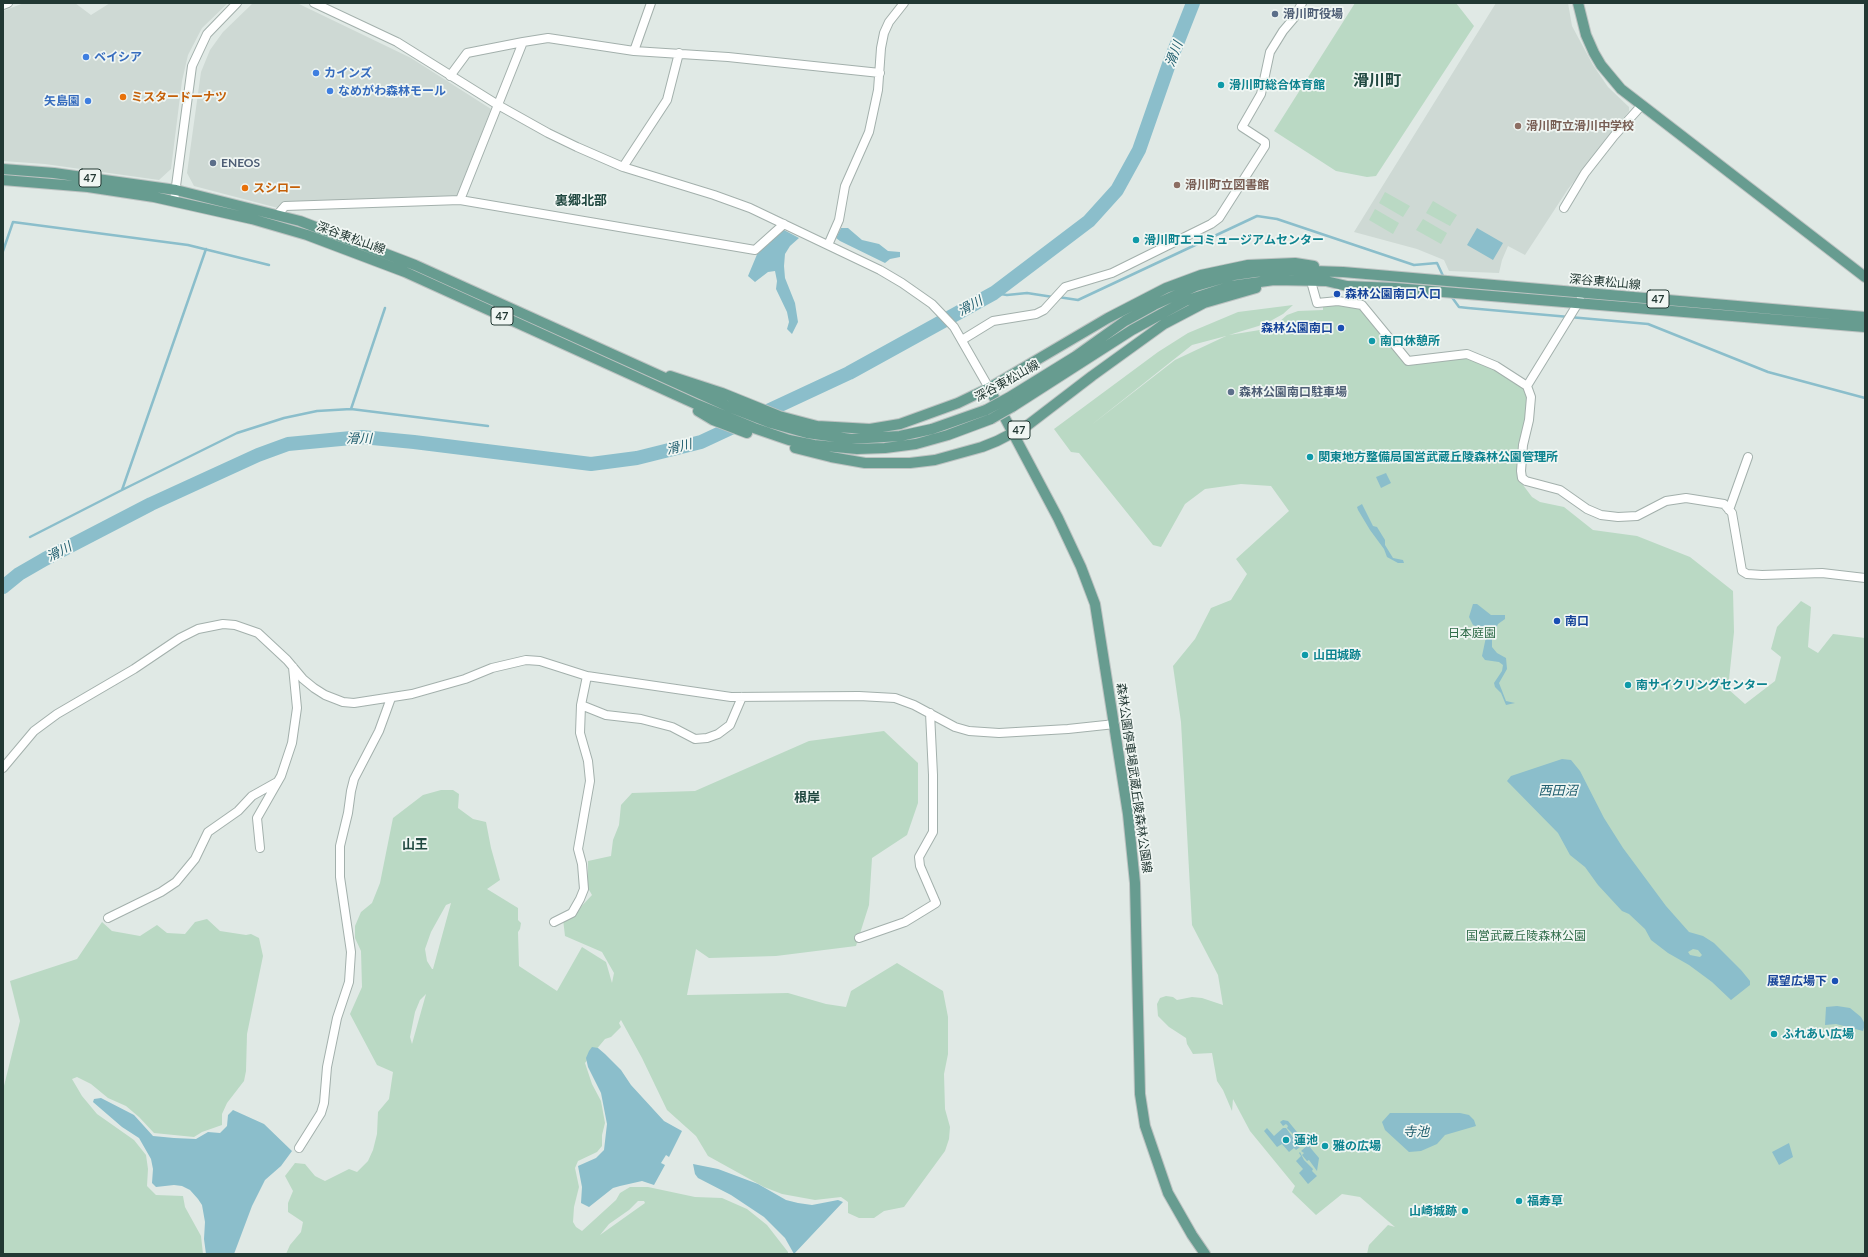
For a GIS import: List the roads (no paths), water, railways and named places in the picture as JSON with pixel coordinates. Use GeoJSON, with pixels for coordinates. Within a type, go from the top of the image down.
{"type":"FeatureCollection","features":[{"type":"Feature","properties":{"kind":"main road"},"geometry":{"type":"LineString","coordinates":[[1578,3],[1586,34],[1601,65],[1621,89],[1641,106],[1865,277]]}},
{"type":"Feature","properties":{"kind":"main road","name":"深谷東松山線"},"geometry":{"type":"LineString","coordinates":[[3,170],[54,173],[176,190],[278,214],[415,265],[651,372],[771,423],[807,433],[834,437],[870,439],[900,436],[989,414]]}},
{"type":"Feature","properties":{"kind":"main road","name":"深谷東松山線"},"geometry":{"type":"LineString","coordinates":[[3,180],[88,188],[174,201],[252,218],[307,235],[419,278],[668,392],[754,428],[789,440],[814,445],[851,449],[885,448],[916,444],[948,435],[989,414],[1132,330],[1199,295],[1231,286],[1274,280],[1326,281],[1347,286]]}},
{"type":"Feature","properties":{"kind":"main road","name":"深谷東松山線"},"geometry":{"type":"LineString","coordinates":[[651,372],[682,379],[779,416],[804,423],[817,426],[870,429],[900,424],[958,403],[990,388],[1141,300],[1201,276],[1248,265],[1273,263],[1295,263],[1343,272]]}},
{"type":"Feature","properties":{"kind":"main road","name":"深谷東松山線"},"geometry":{"type":"LineString","coordinates":[[1010,402],[1125,321],[1176,294],[1196,286],[1229,276],[1254,272],[1284,270],[1343,272],[1865,316]]}},
{"type":"Feature","properties":{"kind":"main road","name":"深谷東松山線"},"geometry":{"type":"LineString","coordinates":[[668,392],[713,420],[764,439],[831,457],[865,463],[910,463],[935,460],[982,447],[1012,434],[1033,421],[1164,324],[1191,308],[1247,290],[1312,285],[1347,286],[1456,293],[1865,327]]}},
{"type":"Feature","properties":{"kind":"main road","name":"森林公園停車場武蔵丘陵森林公園線"},"geometry":{"type":"LineString","coordinates":[[990,388],[1012,434],[1058,518],[1081,567],[1092,597],[1115,724],[1128,814],[1135,883],[1140,1094],[1145,1126],[1168,1193],[1192,1235],[1205,1254]]}},
{"type":"Feature","properties":{"kind":"street"},"geometry":{"type":"LineString","coordinates":[[3,5],[8,3]]}},
{"type":"Feature","properties":{"kind":"street"},"geometry":{"type":"LineString","coordinates":[[174,201],[192,66],[207,34],[237,3]]}},
{"type":"Feature","properties":{"kind":"street"},"geometry":{"type":"LineString","coordinates":[[314,3],[397,42],[498,105],[548,133],[623,167],[714,195],[784,224],[880,270],[932,304],[957,332],[990,388]]}},
{"type":"Feature","properties":{"kind":"street"},"geometry":{"type":"LineString","coordinates":[[634,51],[651,3]]}},
{"type":"Feature","properties":{"kind":"street"},"geometry":{"type":"LineString","coordinates":[[828,245],[839,220],[845,186],[869,132],[880,73],[881,48],[884,33],[889,22],[904,3]]}},
{"type":"Feature","properties":{"kind":"street"},"geometry":{"type":"LineString","coordinates":[[962,340],[993,321],[1036,314],[1044,310],[1065,287],[1112,273],[1211,224],[1219,218],[1265,146],[1265,142],[1242,127],[1261,94],[1270,52],[1283,30],[1294,18],[1302,3]]}},
{"type":"Feature","properties":{"kind":"street"},"geometry":{"type":"LineString","coordinates":[[450,76],[467,53],[548,38],[634,51],[728,57],[880,73]]}},
{"type":"Feature","properties":{"kind":"street"},"geometry":{"type":"LineString","coordinates":[[460,200],[523,42]]}},
{"type":"Feature","properties":{"kind":"street"},"geometry":{"type":"LineString","coordinates":[[623,167],[667,100],[679,53]]}},
{"type":"Feature","properties":{"kind":"street"},"geometry":{"type":"LineString","coordinates":[[1564,208],[1585,174],[1614,136],[1641,106]]}},
{"type":"Feature","properties":{"kind":"street"},"geometry":{"type":"LineString","coordinates":[[278,214],[285,206],[460,200],[755,250],[784,224]]}},
{"type":"Feature","properties":{"kind":"street"},"geometry":{"type":"LineString","coordinates":[[1312,285],[1317,303],[1338,302],[1362,305],[1408,361],[1467,354],[1496,366],[1527,386],[1531,397],[1529,420],[1523,445],[1521,471],[1522,478],[1526,481],[1560,490],[1587,509],[1601,515],[1618,517],[1638,516],[1666,501],[1686,498],[1724,504],[1732,513],[1742,571],[1747,574],[1822,573],[1865,578]]}},
{"type":"Feature","properties":{"kind":"street"},"geometry":{"type":"LineString","coordinates":[[1527,386],[1584,293]]}},
{"type":"Feature","properties":{"kind":"street"},"geometry":{"type":"LineString","coordinates":[[1729,510],[1748,457]]}},
{"type":"Feature","properties":{"kind":"street"},"geometry":{"type":"LineString","coordinates":[[3,768],[34,731],[49,719],[198,629],[223,624],[248,628],[266,639],[293,667],[302,679],[314,688],[334,700],[354,703],[391,698],[465,679],[492,668],[526,660],[540,661],[587,676],[742,697],[877,696],[894,698],[930,713],[955,727],[969,731],[982,732],[1068,729],[1115,724]]}},
{"type":"Feature","properties":{"kind":"street"},"geometry":{"type":"LineString","coordinates":[[260,848],[257,818],[277,782],[292,743],[297,708],[293,667]]}},
{"type":"Feature","properties":{"kind":"street"},"geometry":{"type":"LineString","coordinates":[[554,922],[572,912],[584,889],[582,864],[578,850],[590,781],[588,761],[580,733],[581,705],[587,676]]}},
{"type":"Feature","properties":{"kind":"street"},"geometry":{"type":"LineString","coordinates":[[581,705],[606,715],[641,719],[672,727],[690,737],[708,738],[718,734],[730,725],[742,697]]}},
{"type":"Feature","properties":{"kind":"street"},"geometry":{"type":"LineString","coordinates":[[299,1148],[321,1113],[324,1103],[327,1068],[337,1018],[349,982],[351,952],[340,878],[340,846],[348,814],[350,791],[354,778],[379,731],[391,698]]}},
{"type":"Feature","properties":{"kind":"street"},"geometry":{"type":"LineString","coordinates":[[859,938],[905,922],[936,903],[920,866],[918,856],[933,832],[933,775],[930,713]]}},
{"type":"Feature","properties":{"kind":"street"},"geometry":{"type":"LineString","coordinates":[[108,918],[161,892],[176,882],[195,859],[208,832],[238,811],[252,796],[277,782]]}},
{"type":"Feature","properties":{"kind":"water"},"geometry":{"type":"Polygon","coordinates":[[[841,228],[848,228],[862,240],[879,244],[888,251],[900,252],[900,257],[890,259],[885,263],[840,241],[836,238],[841,228]]]}},
{"type":"Feature","properties":{"kind":"water"},"geometry":{"type":"Polygon","coordinates":[[[1477,228],[1503,243],[1493,260],[1467,245],[1477,228]]]}},
{"type":"Feature","properties":{"kind":"water"},"geometry":{"type":"Polygon","coordinates":[[[784,230],[799,238],[790,246],[785,254],[784,266],[785,278],[795,303],[798,322],[792,334],[787,329],[789,322],[787,312],[776,289],[777,281],[775,271],[768,272],[755,282],[748,276],[758,252],[784,230]]]}},
{"type":"Feature","properties":{"kind":"water"},"geometry":{"type":"Polygon","coordinates":[[[1386,473],[1391,483],[1381,488],[1376,477],[1386,473]]]}},
{"type":"Feature","properties":{"kind":"water"},"geometry":{"type":"Polygon","coordinates":[[[1362,504],[1373,526],[1377,527],[1385,540],[1385,545],[1393,558],[1403,560],[1404,563],[1398,563],[1387,557],[1384,549],[1358,510],[1357,507],[1362,504]]]}},
{"type":"Feature","properties":{"kind":"water"},"geometry":{"type":"Polygon","coordinates":[[[1473,604],[1477,604],[1491,615],[1505,615],[1505,619],[1498,624],[1492,638],[1492,647],[1497,653],[1506,658],[1507,669],[1499,683],[1506,701],[1515,703],[1506,705],[1501,693],[1495,687],[1494,683],[1502,671],[1503,665],[1499,662],[1485,660],[1482,656],[1486,637],[1483,629],[1473,625],[1469,617],[1473,604]]]}},
{"type":"Feature","properties":{"kind":"water","name":"西田沼"},"geometry":{"type":"Polygon","coordinates":[[[1562,759],[1571,760],[1580,771],[1604,818],[1623,848],[1666,906],[1689,932],[1703,936],[1714,943],[1741,970],[1750,981],[1750,985],[1731,1000],[1712,982],[1651,940],[1645,929],[1629,914],[1622,911],[1598,885],[1585,867],[1570,855],[1558,833],[1507,781],[1511,776],[1562,759]],[[1693,949],[1688,952],[1690,955],[1700,957],[1702,955],[1698,950],[1693,949]]]}},
{"type":"Feature","properties":{"kind":"water"},"geometry":{"type":"Polygon","coordinates":[[[1837,1006],[1850,1008],[1861,1017],[1865,1024],[1863,1031],[1836,1024],[1825,1025],[1826,1007],[1837,1006]]]}},
{"type":"Feature","properties":{"kind":"water"},"geometry":{"type":"Polygon","coordinates":[[[592,1047],[598,1048],[621,1070],[631,1085],[664,1121],[682,1131],[669,1157],[666,1155],[661,1163],[665,1165],[654,1185],[642,1181],[613,1188],[589,1207],[581,1203],[582,1187],[578,1166],[596,1158],[604,1150],[607,1124],[601,1093],[588,1067],[586,1058],[592,1047]]]}},
{"type":"Feature","properties":{"kind":"water"},"geometry":{"type":"Polygon","coordinates":[[[101,1098],[134,1115],[153,1136],[174,1138],[196,1139],[208,1132],[220,1133],[227,1126],[228,1115],[233,1110],[264,1124],[292,1151],[281,1166],[265,1180],[252,1206],[234,1254],[206,1254],[204,1239],[205,1222],[202,1205],[198,1199],[190,1190],[182,1186],[174,1185],[156,1187],[152,1183],[153,1169],[151,1159],[139,1138],[122,1127],[93,1102],[94,1099],[101,1098]]]}},
{"type":"Feature","properties":{"kind":"water","name":"寺池"},"geometry":{"type":"Polygon","coordinates":[[[1390,1113],[1460,1113],[1469,1115],[1474,1120],[1476,1126],[1445,1135],[1437,1144],[1421,1151],[1409,1152],[1385,1130],[1382,1122],[1390,1113]]]}},
{"type":"Feature","properties":{"kind":"water"},"geometry":{"type":"Polygon","coordinates":[[[1283,1120],[1288,1121],[1306,1143],[1304,1145],[1301,1142],[1299,1143],[1296,1139],[1297,1138],[1287,1128],[1288,1126],[1286,1124],[1283,1126],[1280,1122],[1283,1120]]]}},
{"type":"Feature","properties":{"kind":"water"},"geometry":{"type":"Polygon","coordinates":[[[1267,1128],[1274,1136],[1283,1128],[1286,1128],[1300,1147],[1296,1150],[1294,1148],[1289,1152],[1282,1144],[1277,1147],[1264,1131],[1267,1128]]]}},
{"type":"Feature","properties":{"kind":"water"},"geometry":{"type":"Polygon","coordinates":[[[1789,1143],[1793,1157],[1779,1165],[1772,1152],[1789,1143]]]}},
{"type":"Feature","properties":{"kind":"water"},"geometry":{"type":"Polygon","coordinates":[[[1308,1145],[1319,1158],[1317,1171],[1309,1160],[1307,1161],[1302,1155],[1304,1153],[1301,1151],[1308,1145]]]}},
{"type":"Feature","properties":{"kind":"water"},"geometry":{"type":"Polygon","coordinates":[[[1300,1152],[1304,1160],[1313,1169],[1312,1171],[1317,1176],[1308,1184],[1299,1173],[1303,1169],[1296,1161],[1301,1156],[1299,1153],[1300,1152]]]}},
{"type":"Feature","properties":{"kind":"water"},"geometry":{"type":"Polygon","coordinates":[[[693,1164],[718,1169],[758,1184],[786,1200],[812,1205],[838,1200],[843,1202],[794,1254],[785,1238],[764,1217],[731,1195],[698,1178],[695,1174],[693,1164]]]}},
{"type":"Feature","properties":{"kind":"waterway","name":"滑川"},"geometry":{"type":"LineString","coordinates":[[3,587],[19,574],[45,559],[151,504],[258,455],[288,444],[362,437],[591,464],[637,458],[701,442],[849,373],[994,293],[1089,221],[1117,190],[1139,150],[1169,64],[1193,3]]}},
{"type":"Feature","properties":{"kind":"waterway"},"geometry":{"type":"LineString","coordinates":[[1058,297],[1078,300],[1257,216],[1277,219],[1414,265],[1437,263],[1444,278]]}},
{"type":"Feature","properties":{"kind":"waterway"},"geometry":{"type":"LineString","coordinates":[[3,251],[13,222],[188,245],[269,265]]}},
{"type":"Feature","properties":{"kind":"waterway"},"geometry":{"type":"LineString","coordinates":[[30,537],[122,490],[206,249]]}},
{"type":"Feature","properties":{"kind":"waterway"},"geometry":{"type":"LineString","coordinates":[[994,293],[1007,295],[1027,293],[1053,297]]}},
{"type":"Feature","properties":{"kind":"waterway"},"geometry":{"type":"LineString","coordinates":[[1451,296],[1459,307],[1648,324],[1768,372],[1865,398]]}},
{"type":"Feature","properties":{"kind":"waterway"},"geometry":{"type":"LineString","coordinates":[[351,409],[385,308]]}},
{"type":"Feature","properties":{"kind":"waterway"},"geometry":{"type":"LineString","coordinates":[[122,490],[237,433],[284,418],[317,411],[351,409],[488,426]]}},
{"type":"Feature","properties":{"kind":"place","name":"滑川町役場"},"geometry":{"type":"Point","coordinates":[1275,14]}},
{"type":"Feature","properties":{"kind":"place","name":"ベイシア"},"geometry":{"type":"Point","coordinates":[86,57]}},
{"type":"Feature","properties":{"kind":"place","name":"カインズ"},"geometry":{"type":"Point","coordinates":[316,73]}},
{"type":"Feature","properties":{"kind":"place","name":"滑川町総合体育館"},"geometry":{"type":"Point","coordinates":[1221,85]}},
{"type":"Feature","properties":{"kind":"place","name":"なめがわ森林モール"},"geometry":{"type":"Point","coordinates":[330,91]}},
{"type":"Feature","properties":{"kind":"place","name":"ミスタードーナツ"},"geometry":{"type":"Point","coordinates":[123,97]}},
{"type":"Feature","properties":{"kind":"place","name":"矢島園"},"geometry":{"type":"Point","coordinates":[88,101]}},
{"type":"Feature","properties":{"kind":"place","name":"滑川町立滑川中学校"},"geometry":{"type":"Point","coordinates":[1518,126]}},
{"type":"Feature","properties":{"kind":"place","name":"ENEOS"},"geometry":{"type":"Point","coordinates":[213,163]}},
{"type":"Feature","properties":{"kind":"place","name":"滑川町立図書館"},"geometry":{"type":"Point","coordinates":[1177,185]}},
{"type":"Feature","properties":{"kind":"place","name":"スシロー"},"geometry":{"type":"Point","coordinates":[245,188]}},
{"type":"Feature","properties":{"kind":"place","name":"滑川町エコミュージアムセンター"},"geometry":{"type":"Point","coordinates":[1136,240]}},
{"type":"Feature","properties":{"kind":"place","name":"森林公園南口入口"},"geometry":{"type":"Point","coordinates":[1337,294]}},
{"type":"Feature","properties":{"kind":"place","name":"森林公園南口"},"geometry":{"type":"Point","coordinates":[1341,328]}},
{"type":"Feature","properties":{"kind":"place","name":"南口休憩所"},"geometry":{"type":"Point","coordinates":[1372,341]}},
{"type":"Feature","properties":{"kind":"place","name":"森林公園南口駐車場"},"geometry":{"type":"Point","coordinates":[1231,392]}},
{"type":"Feature","properties":{"kind":"place","name":"関東地方整備局国営武蔵丘陵森林公園管理所"},"geometry":{"type":"Point","coordinates":[1310,457]}},
{"type":"Feature","properties":{"kind":"place","name":"南口"},"geometry":{"type":"Point","coordinates":[1557,621]}},
{"type":"Feature","properties":{"kind":"place","name":"山田城跡"},"geometry":{"type":"Point","coordinates":[1305,655]}},
{"type":"Feature","properties":{"kind":"place","name":"南サイクリングセンター"},"geometry":{"type":"Point","coordinates":[1628,685]}},
{"type":"Feature","properties":{"kind":"place","name":"展望広場下"},"geometry":{"type":"Point","coordinates":[1835,981]}},
{"type":"Feature","properties":{"kind":"place","name":"ふれあい広場"},"geometry":{"type":"Point","coordinates":[1774,1034]}},
{"type":"Feature","properties":{"kind":"place","name":"蓮池"},"geometry":{"type":"Point","coordinates":[1286,1140]}},
{"type":"Feature","properties":{"kind":"place","name":"雅の広場"},"geometry":{"type":"Point","coordinates":[1325,1146]}},
{"type":"Feature","properties":{"kind":"place","name":"福寿草"},"geometry":{"type":"Point","coordinates":[1519,1201]}},
{"type":"Feature","properties":{"kind":"place","name":"山崎城跡"},"geometry":{"type":"Point","coordinates":[1465,1211]}},
{"type":"Feature","properties":{"kind":"district","name":"滑川町"},"geometry":{"type":"Point","coordinates":[1377,81]}},
{"type":"Feature","properties":{"kind":"district","name":"裏郷北部"},"geometry":{"type":"Point","coordinates":[581,201]}},
{"type":"Feature","properties":{"kind":"district","name":"根岸"},"geometry":{"type":"Point","coordinates":[807,798]}},
{"type":"Feature","properties":{"kind":"district","name":"山王"},"geometry":{"type":"Point","coordinates":[415,845]}},
{"type":"Feature","properties":{"kind":"park label","name":"日本庭園"},"geometry":{"type":"Point","coordinates":[1472,633]}},
{"type":"Feature","properties":{"kind":"park label","name":"国営武蔵丘陵森林公園"},"geometry":{"type":"Point","coordinates":[1526,936]}}]}
